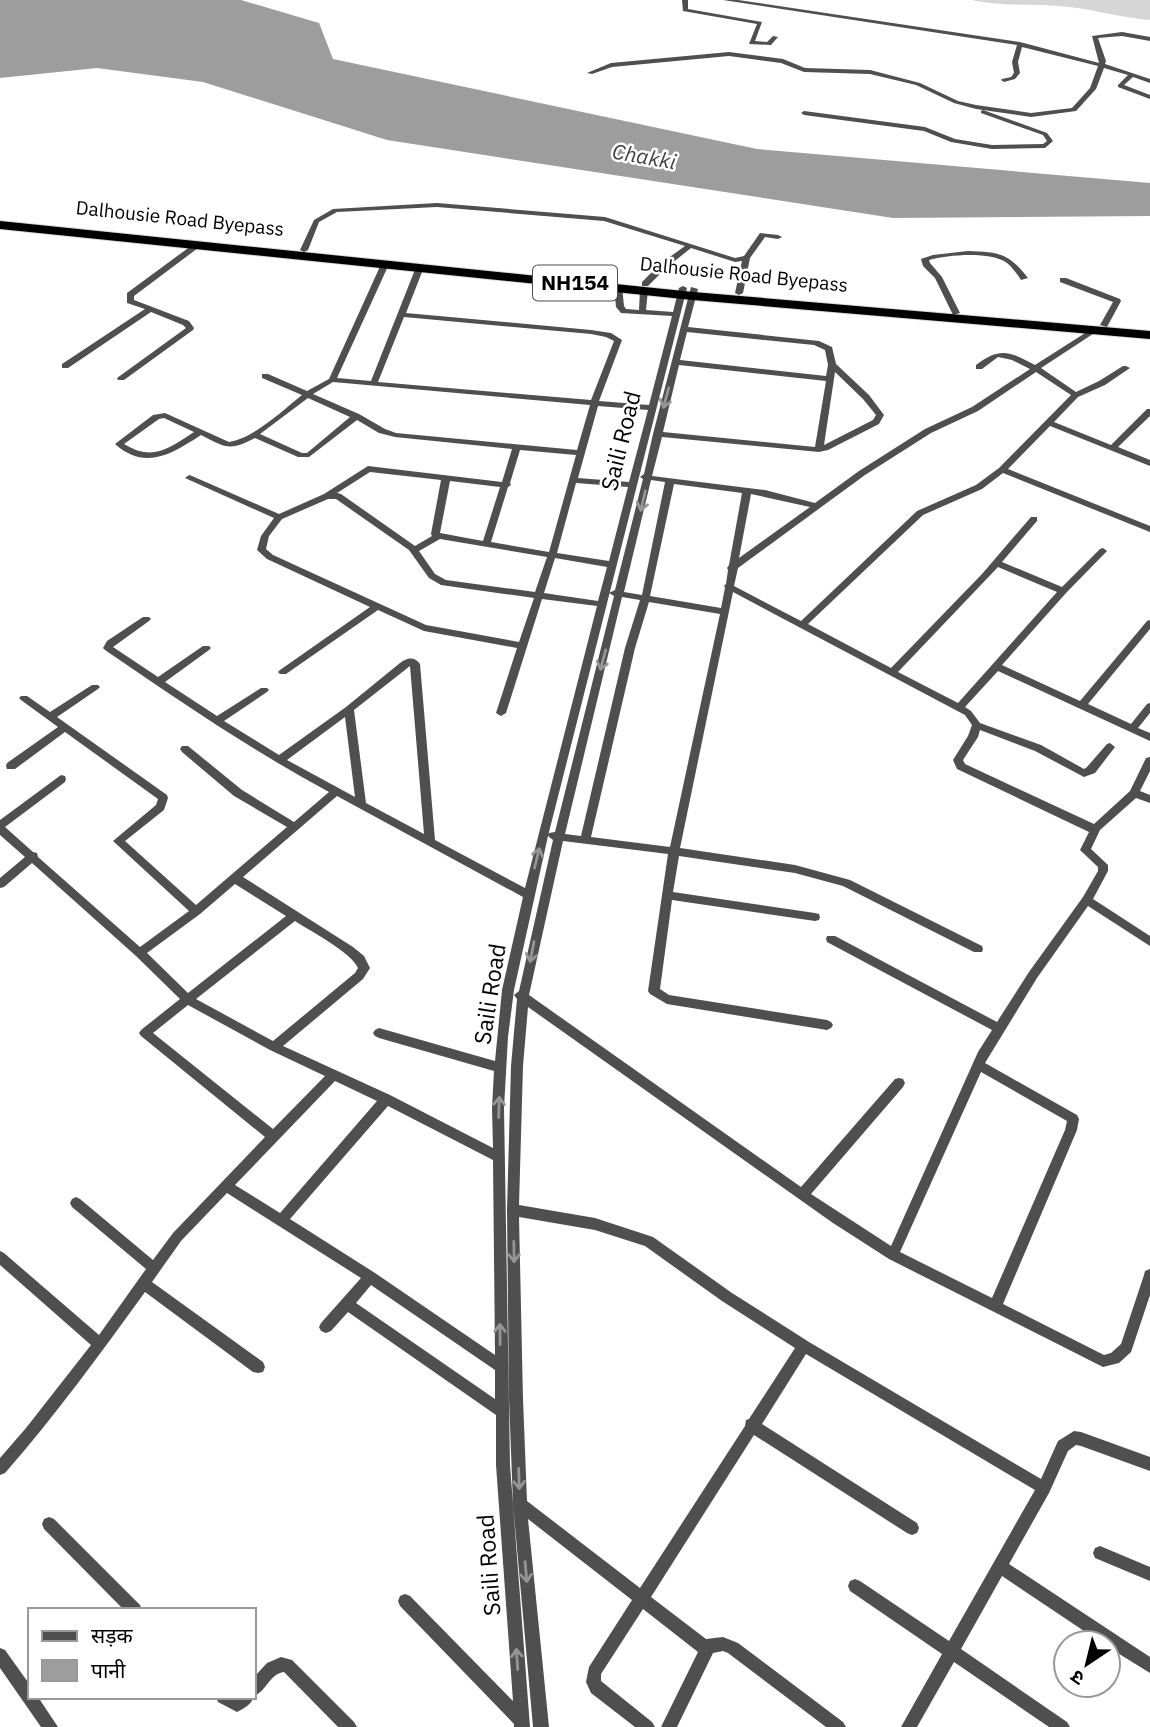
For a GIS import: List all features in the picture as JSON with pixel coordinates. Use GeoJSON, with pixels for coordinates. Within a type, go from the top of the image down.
{"type":"FeatureCollection","features":[{"type":"Feature","properties":{"kind":"highway","name":"Dalhousie Road Byepass"},"geometry":{"type":"LineString","coordinates":[[0,219],[645,287]]}},
{"type":"Feature","properties":{"kind":"highway","name":"NH154"},"geometry":{"type":"LineString","coordinates":[[0,225],[618,287],[645,287],[1098,327],[1150,335]]}},
{"type":"Feature","properties":{"kind":"highway","name":"Dalhousie Road Byepass"},"geometry":{"type":"LineString","coordinates":[[688,292],[739,293],[1098,327],[1150,329]]}},
{"type":"Feature","properties":{"kind":"street"},"geometry":{"type":"LineString","coordinates":[[685,0],[685,10],[760,23],[751,43],[769,44],[775,37]]}},
{"type":"Feature","properties":{"kind":"street"},"geometry":{"type":"LineString","coordinates":[[726,0],[1020,44],[1150,81]]}},
{"type":"Feature","properties":{"kind":"street"},"geometry":{"type":"LineString","coordinates":[[971,106],[1031,115],[1067,112],[1080,106],[1096,83],[1102,57],[1094,37],[1122,34],[1150,39]]}},
{"type":"Feature","properties":{"kind":"street"},"geometry":{"type":"LineString","coordinates":[[1004,80],[1013,78],[1017,73],[1015,62],[1020,44]]}},
{"type":"Feature","properties":{"kind":"street"},"geometry":{"type":"LineString","coordinates":[[590,73],[630,62],[729,54],[783,61],[804,70],[870,72],[918,84],[1007,123],[1045,134],[1050,141],[1045,146],[992,147],[953,141],[925,129],[804,113]]}},
{"type":"Feature","properties":{"kind":"street"},"geometry":{"type":"LineString","coordinates":[[1132,75],[1120,86],[1150,97]]}},
{"type":"Feature","properties":{"kind":"street"},"geometry":{"type":"LineString","coordinates":[[304,250],[316,221],[335,210],[437,205],[594,217],[729,259],[746,258]]}},
{"type":"Feature","properties":{"kind":"street"},"geometry":{"type":"LineString","coordinates":[[739,293],[746,258],[762,235],[778,237]]}},
{"type":"Feature","properties":{"kind":"street"},"geometry":{"type":"LineString","coordinates":[[121,378],[190,328],[186,323],[130,301],[130,295],[198,245]]}},
{"type":"Feature","properties":{"kind":"street"},"geometry":{"type":"LineString","coordinates":[[642,313],[645,287],[663,266],[691,245]]}},
{"type":"Feature","properties":{"kind":"street"},"geometry":{"type":"LineString","coordinates":[[956,313],[938,276],[926,264],[925,259],[959,254],[1000,258],[1009,261],[1024,278]]}},
{"type":"Feature","properties":{"kind":"street"},"geometry":{"type":"LineString","coordinates":[[332,380],[385,264]]}},
{"type":"Feature","properties":{"kind":"street"},"geometry":{"type":"LineString","coordinates":[[374,383],[420,267]]}},
{"type":"Feature","properties":{"kind":"street"},"geometry":{"type":"LineString","coordinates":[[731,568],[882,460],[929,431],[975,409],[1098,327],[1117,301],[1063,280]]}},
{"type":"Feature","properties":{"kind":"street"},"geometry":{"type":"LineString","coordinates":[[618,287],[621,309],[676,314]]}},
{"type":"Feature","properties":{"kind":"street"},"geometry":{"type":"LineString","coordinates":[[541,1727],[520,1504],[513,1210],[517,1066],[523,996],[559,836],[685,329],[688,292]]}},
{"type":"Feature","properties":{"kind":"street","name":"Saili Road"},"geometry":{"type":"LineString","coordinates":[[522,1724],[505,1508],[500,1366],[499,1157],[501,1068],[508,990],[543,835],[651,408],[676,314],[688,292]]}},
{"type":"Feature","properties":{"kind":"street"},"geometry":{"type":"LineString","coordinates":[[65,366],[149,310]]}},
{"type":"Feature","properties":{"kind":"street"},"geometry":{"type":"LineString","coordinates":[[403,315],[591,332],[615,337],[619,343],[594,404],[552,555],[501,713]]}},
{"type":"Feature","properties":{"kind":"street"},"geometry":{"type":"LineString","coordinates":[[685,329],[816,343],[830,349],[832,365],[819,450]]}},
{"type":"Feature","properties":{"kind":"street"},"geometry":{"type":"LineString","coordinates":[[979,367],[999,355],[1033,368],[1075,395]]}},
{"type":"Feature","properties":{"kind":"street"},"geometry":{"type":"LineString","coordinates":[[676,362],[830,379]]}},
{"type":"Feature","properties":{"kind":"street"},"geometry":{"type":"LineString","coordinates":[[657,434],[819,450],[876,422],[880,415],[866,397],[832,365]]}},
{"type":"Feature","properties":{"kind":"street"},"geometry":{"type":"LineString","coordinates":[[801,626],[920,513],[979,487],[1002,470],[1075,395],[1126,368]]}},
{"type":"Feature","properties":{"kind":"street"},"geometry":{"type":"LineString","coordinates":[[265,376],[388,433],[580,453]]}},
{"type":"Feature","properties":{"kind":"street"},"geometry":{"type":"LineString","coordinates":[[200,432],[159,457],[148,457],[119,444],[161,415],[170,416],[200,432],[234,445],[255,435],[306,394],[332,380],[651,408]]}},
{"type":"Feature","properties":{"kind":"street"},"geometry":{"type":"LineString","coordinates":[[1114,447],[1150,411]]}},
{"type":"Feature","properties":{"kind":"street"},"geometry":{"type":"LineString","coordinates":[[255,435],[301,455],[309,455],[356,416]]}},
{"type":"Feature","properties":{"kind":"street"},"geometry":{"type":"LineString","coordinates":[[1049,423],[1150,463]]}},
{"type":"Feature","properties":{"kind":"street"},"geometry":{"type":"LineString","coordinates":[[486,544],[517,447]]}},
{"type":"Feature","properties":{"kind":"street"},"geometry":{"type":"LineString","coordinates":[[507,485],[368,469],[327,496],[279,517],[265,536],[261,550],[262,553],[376,607],[439,633],[523,646]]}},
{"type":"Feature","properties":{"kind":"street"},"geometry":{"type":"LineString","coordinates":[[1002,470],[1150,529]]}},
{"type":"Feature","properties":{"kind":"street"},"geometry":{"type":"LineString","coordinates":[[190,478],[279,517]]}},
{"type":"Feature","properties":{"kind":"street"},"geometry":{"type":"LineString","coordinates":[[438,536],[436,530],[446,478]]}},
{"type":"Feature","properties":{"kind":"street"},"geometry":{"type":"LineString","coordinates":[[574,480],[648,478],[747,491],[817,506]]}},
{"type":"Feature","properties":{"kind":"street"},"geometry":{"type":"LineString","coordinates":[[585,839],[630,648],[645,600],[670,481]]}},
{"type":"Feature","properties":{"kind":"street"},"geometry":{"type":"LineString","coordinates":[[747,491],[725,612],[674,851],[654,991],[658,996],[827,1025]]}},
{"type":"Feature","properties":{"kind":"street"},"geometry":{"type":"LineString","coordinates":[[327,496],[342,499],[414,550],[432,576],[444,583],[602,604]]}},
{"type":"Feature","properties":{"kind":"street"},"geometry":{"type":"LineString","coordinates":[[892,673],[1034,519]]}},
{"type":"Feature","properties":{"kind":"street"},"geometry":{"type":"LineString","coordinates":[[414,550],[438,536],[613,565]]}},
{"type":"Feature","properties":{"kind":"street"},"geometry":{"type":"LineString","coordinates":[[958,708],[1063,591],[1103,551]]}},
{"type":"Feature","properties":{"kind":"street"},"geometry":{"type":"LineString","coordinates":[[996,563],[1063,591]]}},
{"type":"Feature","properties":{"kind":"street"},"geometry":{"type":"LineString","coordinates":[[728,586],[968,713],[977,725],[1038,748],[1084,773],[1091,770],[1110,747]]}},
{"type":"Feature","properties":{"kind":"street"},"geometry":{"type":"LineString","coordinates":[[605,592],[725,612]]}},
{"type":"Feature","properties":{"kind":"street"},"geometry":{"type":"LineString","coordinates":[[283,672],[376,607]]}},
{"type":"Feature","properties":{"kind":"street"},"geometry":{"type":"LineString","coordinates":[[146,619],[107,646],[110,651],[279,760],[529,895]]}},
{"type":"Feature","properties":{"kind":"street"},"geometry":{"type":"LineString","coordinates":[[1081,706],[1150,623]]}},
{"type":"Feature","properties":{"kind":"street"},"geometry":{"type":"LineString","coordinates":[[159,681],[206,648]]}},
{"type":"Feature","properties":{"kind":"street"},"geometry":{"type":"LineString","coordinates":[[279,760],[349,709],[402,665],[410,662],[415,664],[430,841]]}},
{"type":"Feature","properties":{"kind":"street"},"geometry":{"type":"LineString","coordinates":[[996,666],[1150,737]]}},
{"type":"Feature","properties":{"kind":"street"},"geometry":{"type":"LineString","coordinates":[[49,717],[95,687]]}},
{"type":"Feature","properties":{"kind":"street"},"geometry":{"type":"LineString","coordinates":[[217,721],[264,690]]}},
{"type":"Feature","properties":{"kind":"street"},"geometry":{"type":"LineString","coordinates":[[24,698],[163,798],[160,807],[118,841],[196,911]]}},
{"type":"Feature","properties":{"kind":"street"},"geometry":{"type":"LineString","coordinates":[[1132,729],[1150,706]]}},
{"type":"Feature","properties":{"kind":"street"},"geometry":{"type":"LineString","coordinates":[[349,709],[361,805]]}},
{"type":"Feature","properties":{"kind":"street"},"geometry":{"type":"LineString","coordinates":[[977,725],[974,737],[958,760],[961,766],[1090,828],[1096,828]]}},
{"type":"Feature","properties":{"kind":"street"},"geometry":{"type":"LineString","coordinates":[[11,766],[64,728]]}},
{"type":"Feature","properties":{"kind":"street"},"geometry":{"type":"LineString","coordinates":[[185,749],[238,793],[295,827]]}},
{"type":"Feature","properties":{"kind":"street"},"geometry":{"type":"LineString","coordinates":[[893,1255],[978,1065],[1033,975],[1087,900],[1104,867],[1086,850],[1096,828],[1134,793],[1150,761]]}},
{"type":"Feature","properties":{"kind":"street"},"geometry":{"type":"LineString","coordinates":[[61,779],[0,827],[187,999],[274,1047],[386,1099],[499,1157]]}},
{"type":"Feature","properties":{"kind":"street"},"geometry":{"type":"LineString","coordinates":[[140,953],[196,911],[337,791]]}},
{"type":"Feature","properties":{"kind":"street"},"geometry":{"type":"LineString","coordinates":[[1134,793],[1150,799]]}},
{"type":"Feature","properties":{"kind":"street"},"geometry":{"type":"LineString","coordinates":[[543,835],[742,860],[827,876],[978,949]]}},
{"type":"Feature","properties":{"kind":"street"},"geometry":{"type":"LineString","coordinates":[[0,884],[33,856]]}},
{"type":"Feature","properties":{"kind":"street"},"geometry":{"type":"LineString","coordinates":[[235,878],[292,917],[349,950],[364,968],[359,976],[274,1047]]}},
{"type":"Feature","properties":{"kind":"street"},"geometry":{"type":"LineString","coordinates":[[667,895],[815,917]]}},
{"type":"Feature","properties":{"kind":"street"},"geometry":{"type":"LineString","coordinates":[[1087,900],[1150,942]]}},
{"type":"Feature","properties":{"kind":"street"},"geometry":{"type":"LineString","coordinates":[[273,1136],[145,1033],[292,917]]}},
{"type":"Feature","properties":{"kind":"street"},"geometry":{"type":"LineString","coordinates":[[831,939],[1000,1029]]}},
{"type":"Feature","properties":{"kind":"street"},"geometry":{"type":"LineString","coordinates":[[508,990],[523,996],[893,1255],[1102,1361],[1114,1359],[1126,1348],[1150,1275]]}},
{"type":"Feature","properties":{"kind":"street"},"geometry":{"type":"LineString","coordinates":[[379,1033],[501,1068]]}},
{"type":"Feature","properties":{"kind":"street"},"geometry":{"type":"LineString","coordinates":[[978,1065],[1073,1119],[1071,1130],[995,1307]]}},
{"type":"Feature","properties":{"kind":"street"},"geometry":{"type":"LineString","coordinates":[[0,1468],[100,1344],[177,1237],[333,1075]]}},
{"type":"Feature","properties":{"kind":"street"},"geometry":{"type":"LineString","coordinates":[[803,1194],[899,1083]]}},
{"type":"Feature","properties":{"kind":"street"},"geometry":{"type":"LineString","coordinates":[[282,1220],[386,1099]]}},
{"type":"Feature","properties":{"kind":"street"},"geometry":{"type":"LineString","coordinates":[[227,1186],[370,1277],[500,1366]]}},
{"type":"Feature","properties":{"kind":"street"},"geometry":{"type":"LineString","coordinates":[[76,1203],[154,1268]]}},
{"type":"Feature","properties":{"kind":"street"},"geometry":{"type":"LineString","coordinates":[[513,1210],[595,1224],[649,1241],[727,1297],[804,1346],[1044,1488]]}},
{"type":"Feature","properties":{"kind":"street"},"geometry":{"type":"LineString","coordinates":[[0,1257],[100,1344]]}},
{"type":"Feature","properties":{"kind":"street"},"geometry":{"type":"LineString","coordinates":[[326,1327],[370,1277]]}},
{"type":"Feature","properties":{"kind":"street"},"geometry":{"type":"LineString","coordinates":[[145,1285],[258,1367]]}},
{"type":"Feature","properties":{"kind":"street"},"geometry":{"type":"LineString","coordinates":[[347,1304],[501,1411]]}},
{"type":"Feature","properties":{"kind":"street"},"geometry":{"type":"LineString","coordinates":[[648,1727],[596,1688],[592,1678],[603,1654],[804,1346]]}},
{"type":"Feature","properties":{"kind":"street"},"geometry":{"type":"LineString","coordinates":[[751,1425],[912,1528]]}},
{"type":"Feature","properties":{"kind":"street"},"geometry":{"type":"LineString","coordinates":[[909,1727],[1044,1488],[1063,1446],[1074,1438],[1081,1438],[1150,1464]]}},
{"type":"Feature","properties":{"kind":"street"},"geometry":{"type":"LineString","coordinates":[[520,1504],[639,1598],[708,1648]]}},
{"type":"Feature","properties":{"kind":"street"},"geometry":{"type":"LineString","coordinates":[[49,1524],[133,1608]]}},
{"type":"Feature","properties":{"kind":"street"},"geometry":{"type":"LineString","coordinates":[[1100,1553],[1150,1574]]}},
{"type":"Feature","properties":{"kind":"street"},"geometry":{"type":"LineString","coordinates":[[1000,1566],[1150,1666]]}},
{"type":"Feature","properties":{"kind":"street"},"geometry":{"type":"LineString","coordinates":[[855,1586],[1062,1727]]}},
{"type":"Feature","properties":{"kind":"street"},"geometry":{"type":"LineString","coordinates":[[405,1601],[522,1724]]}},
{"type":"Feature","properties":{"kind":"street"},"geometry":{"type":"LineString","coordinates":[[669,1727],[708,1648],[723,1644],[733,1648],[838,1727]]}},
{"type":"Feature","properties":{"kind":"street"},"geometry":{"type":"LineString","coordinates":[[0,1655],[28,1695]]}},
{"type":"Feature","properties":{"kind":"street"},"geometry":{"type":"LineString","coordinates":[[256,1686],[271,1667],[286,1665],[349,1727]]}},
{"type":"Feature","properties":{"kind":"street"},"geometry":{"type":"LineString","coordinates":[[31,1699],[50,1727]]}},
{"type":"Feature","properties":{"kind":"street"},"geometry":{"type":"LineString","coordinates":[[227,1699],[237,1704],[244,1699]]}},
{"type":"Feature","properties":{"kind":"shaded area"},"geometry":{"type":"Polygon","coordinates":[[[972,0],[1150,0],[1150,20],[1069,7],[972,0]]]}},
{"type":"Feature","properties":{"kind":"water","name":"Chakki"},"geometry":{"type":"Polygon","coordinates":[[[0,0],[241,0],[319,23],[333,59],[757,149],[1150,183],[1150,216],[893,218],[387,140],[203,82],[97,68],[0,78],[0,0]]]}}]}
